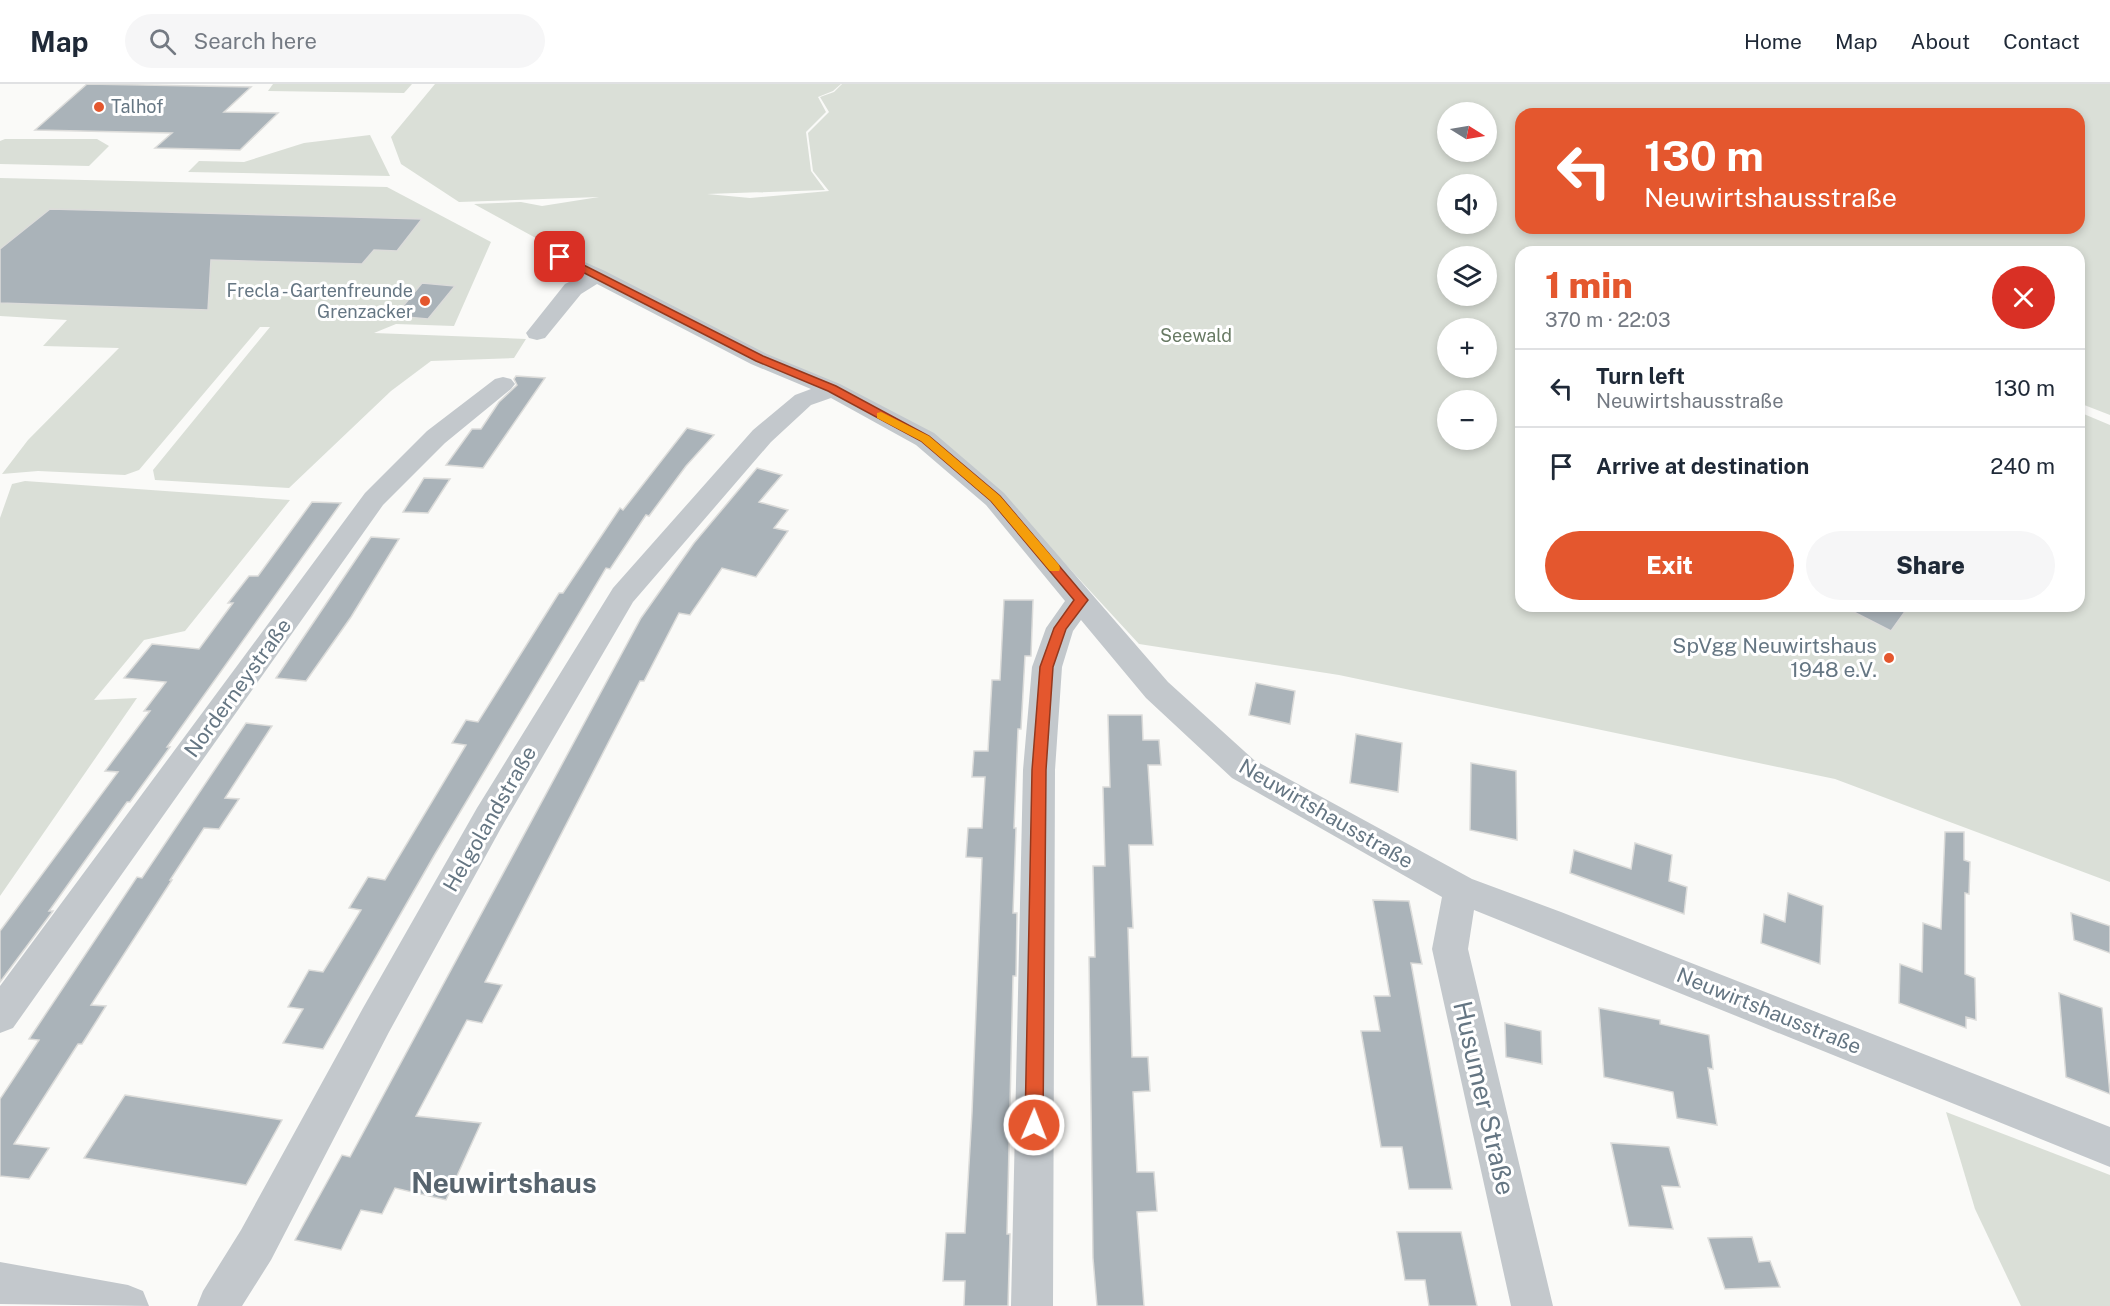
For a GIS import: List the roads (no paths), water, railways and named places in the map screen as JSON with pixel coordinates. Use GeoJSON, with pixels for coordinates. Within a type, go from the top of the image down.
{"type":"FeatureCollection","features":[{"type":"Feature","properties":{"kind":"street","name":"Neuwirtshausstraße"},"geometry":{"type":"LineString","coordinates":[[560,257],[759,359],[832,389],[925,439],[996,499],[1157,690],[1243,769],[1460,890],[1549,923],[2110,1147]]}},
{"type":"Feature","properties":{"kind":"street"},"geometry":{"type":"LineString","coordinates":[[537,333],[573,289],[598,275]]}},
{"type":"Feature","properties":{"kind":"street","name":"Norderneystraße"},"geometry":{"type":"LineString","coordinates":[[0,1016],[374,500],[435,437],[503,384]]}},
{"type":"Feature","properties":{"kind":"street","name":"Helgolandstraße"},"geometry":{"type":"LineString","coordinates":[[218,1306],[256,1245],[382,1010],[489,818],[623,596],[762,435],[803,400],[832,389]]}},
{"type":"Feature","properties":{"kind":"street"},"geometry":{"type":"LineString","coordinates":[[1032,1306],[1039,770],[1047,667],[1060,628],[1081,600]]}},
{"type":"Feature","properties":{"kind":"street","name":"Husumer Straße"},"geometry":{"type":"LineString","coordinates":[[1460,890],[1450,949],[1532,1306]]}},
{"type":"Feature","properties":{"kind":"street"},"geometry":{"type":"LineString","coordinates":[[0,1283],[128,1306]]}},
{"type":"Feature","properties":{"kind":"place","name":"Talhof"},"geometry":{"type":"Point","coordinates":[99,107]}},
{"type":"Feature","properties":{"kind":"place","name":"Frecla - Gartenfreunde Grenzacker"},"geometry":{"type":"Point","coordinates":[425,301]}},
{"type":"Feature","properties":{"kind":"place","name":"SpVgg Neuwirtshaus 1948 e.V."},"geometry":{"type":"Point","coordinates":[1889,658]}},
{"type":"Feature","properties":{"kind":"district","name":"Neuwirtshaus"},"geometry":{"type":"Point","coordinates":[504,1183]}},
{"type":"Feature","properties":{"kind":"park label","name":"Seewald"},"geometry":{"type":"Point","coordinates":[1196,336]}}]}
